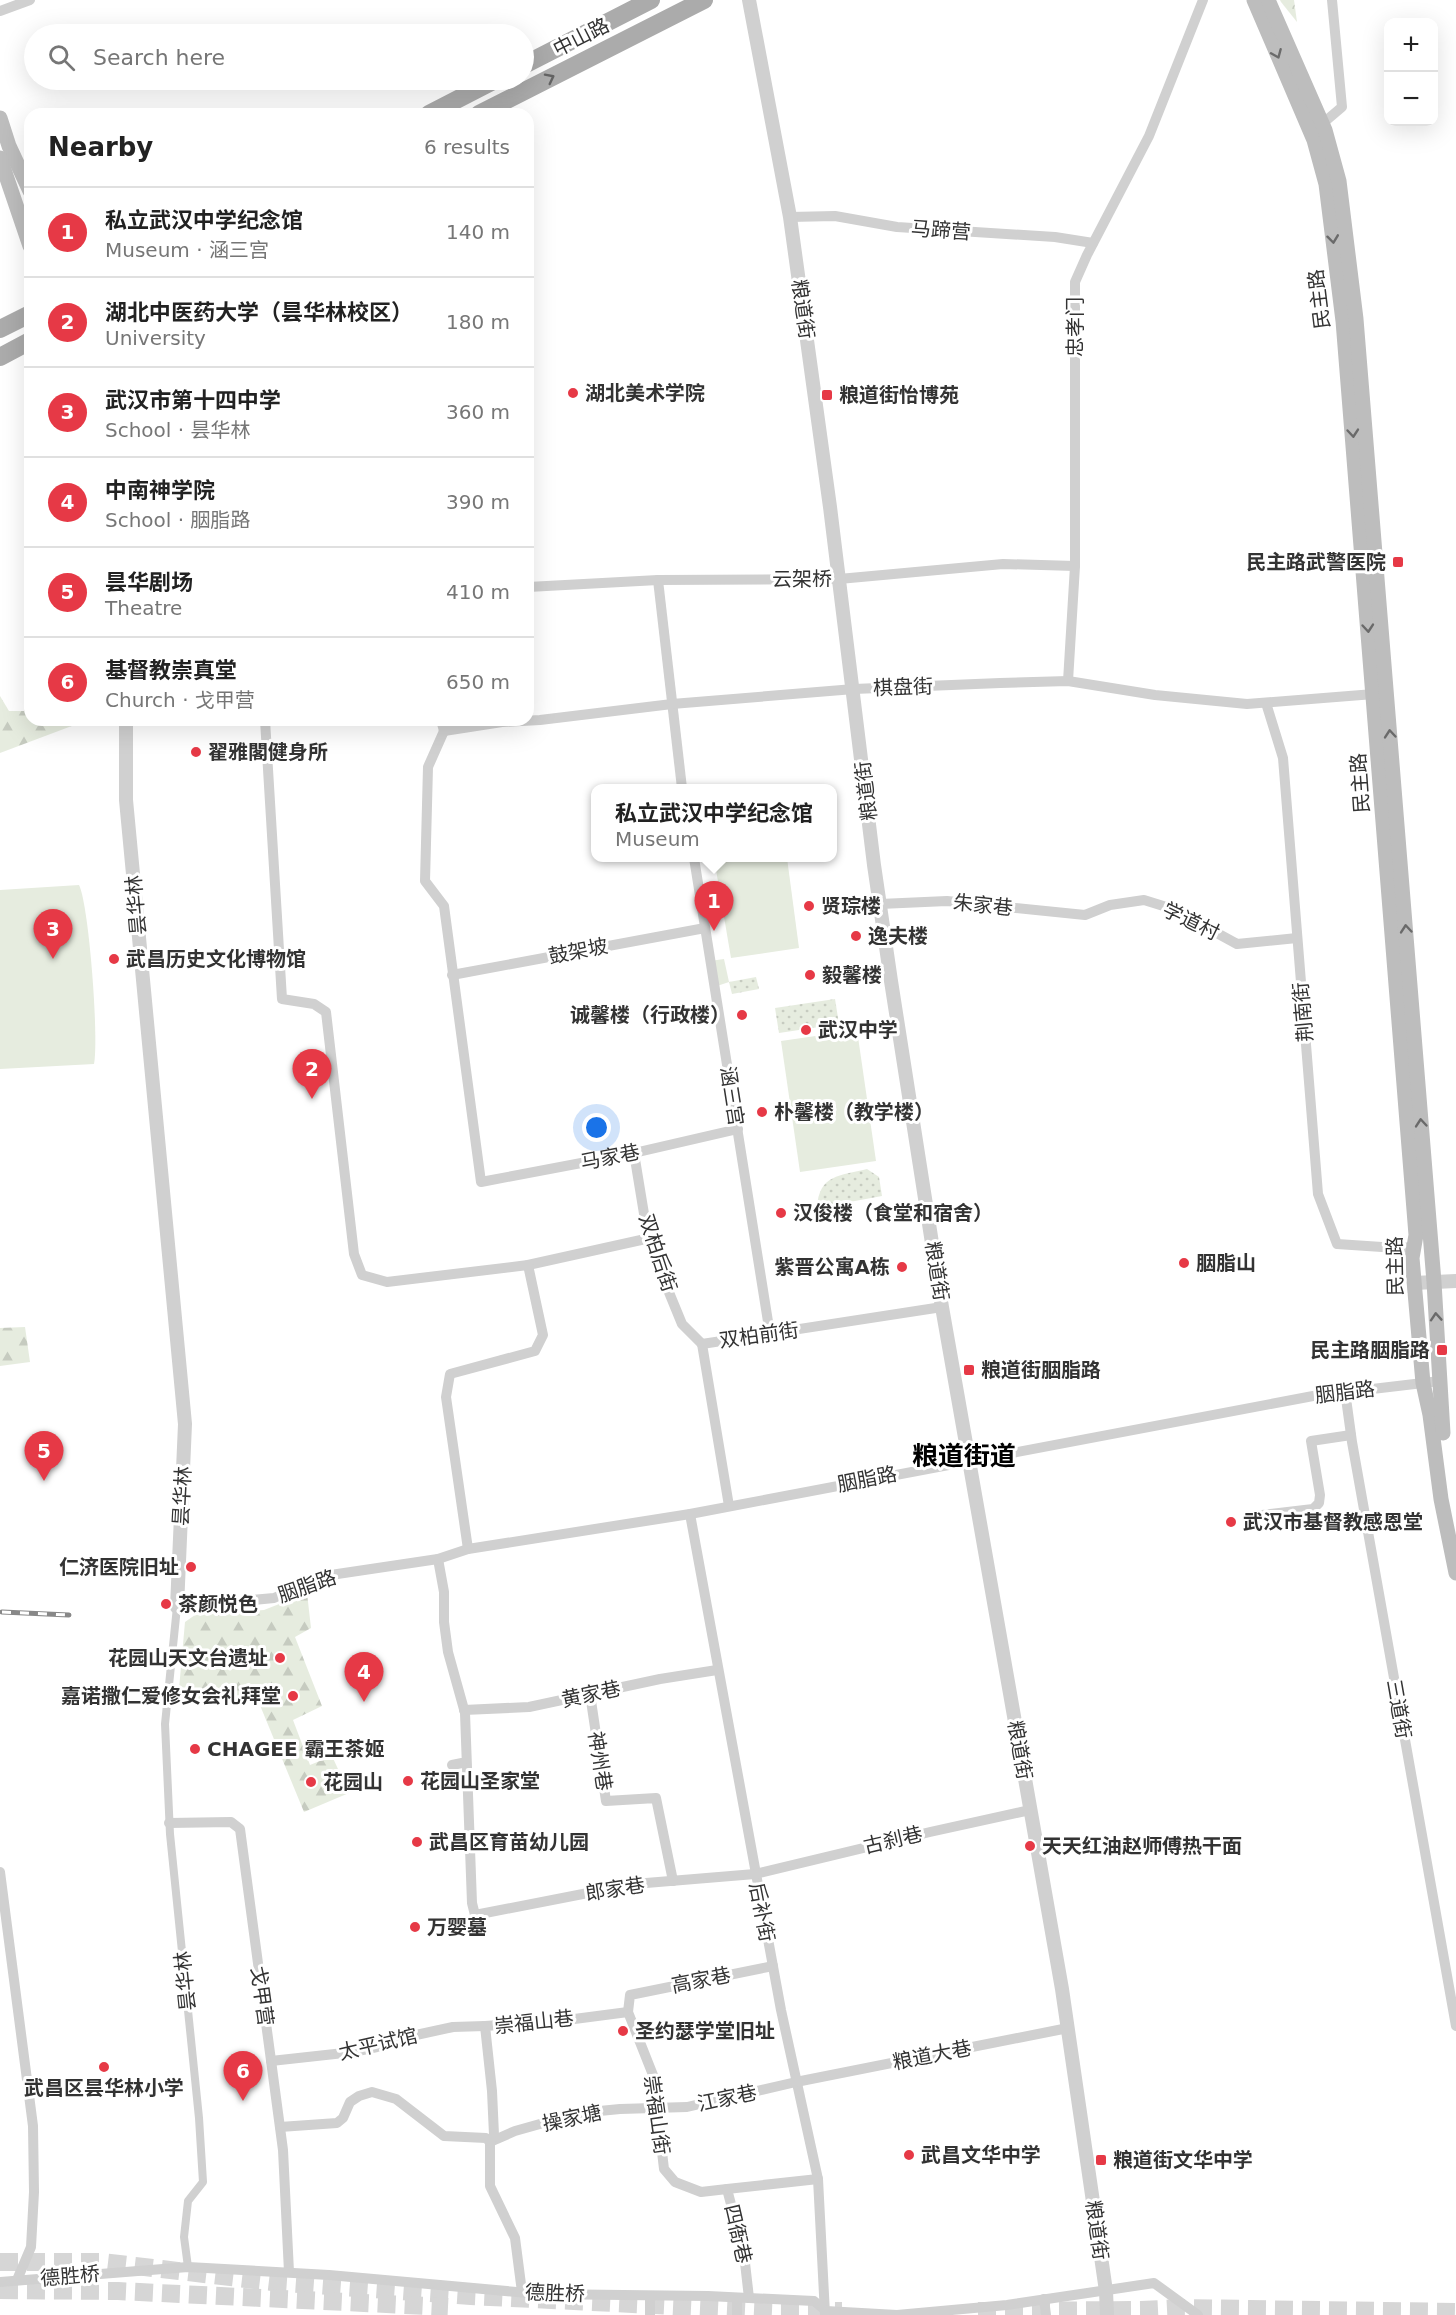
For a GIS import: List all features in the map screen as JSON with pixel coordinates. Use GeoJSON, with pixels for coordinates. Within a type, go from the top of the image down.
{"type":"FeatureCollection","features":[{"type":"Feature","properties":{"kind":"main road","name":"中山路"},"geometry":{"type":"LineString","coordinates":[[534,60],[651,0]]}},
{"type":"Feature","properties":{"kind":"main road","name":"中山路"},"geometry":{"type":"LineString","coordinates":[[534,86],[704,0]]}},
{"type":"Feature","properties":{"kind":"main road","name":"民主路"},"geometry":{"type":"LineString","coordinates":[[1254,0],[1314,141],[1326,184],[1343,321],[1374,694],[1416,1235],[1412,1258],[1423,1383],[1430,1415],[1441,1499],[1456,1573]]}},
{"type":"Feature","properties":{"kind":"main road","name":"民主路"},"geometry":{"type":"LineString","coordinates":[[1268,0],[1322,124],[1339,181],[1356,319],[1434,1282],[1440,1414],[1456,1522]]}},
{"type":"Feature","properties":{"kind":"main road"},"geometry":{"type":"LineString","coordinates":[[441,108],[476,90]]}},
{"type":"Feature","properties":{"kind":"main road","name":"中山路"},"geometry":{"type":"LineString","coordinates":[[491,108],[526,90]]}},
{"type":"Feature","properties":{"kind":"main road"},"geometry":{"type":"LineString","coordinates":[[0,118],[9,147],[24,178]]}},
{"type":"Feature","properties":{"kind":"main road"},"geometry":{"type":"LineString","coordinates":[[0,158],[24,228]]}},
{"type":"Feature","properties":{"kind":"main road"},"geometry":{"type":"LineString","coordinates":[[0,329],[24,317]]}},
{"type":"Feature","properties":{"kind":"main road"},"geometry":{"type":"LineString","coordinates":[[0,357],[24,344]]}},
{"type":"Feature","properties":{"kind":"street"},"geometry":{"type":"LineString","coordinates":[[0,11],[30,0]]}},
{"type":"Feature","properties":{"kind":"street","name":"粮道街"},"geometry":{"type":"LineString","coordinates":[[749,0],[790,216],[854,689],[880,904],[942,1307],[1068,2028],[1106,2291],[1107,2315]]}},
{"type":"Feature","properties":{"kind":"street","name":"忠孝门"},"geometry":{"type":"LineString","coordinates":[[1068,681],[1075,566],[1075,282],[1149,136],[1203,0]]}},
{"type":"Feature","properties":{"kind":"street"},"geometry":{"type":"LineString","coordinates":[[1322,124],[1342,107],[1332,0]]}},
{"type":"Feature","properties":{"kind":"street","name":"马蹄营"},"geometry":{"type":"LineString","coordinates":[[790,216],[835,216],[897,227],[1055,237],[1093,243]]}},
{"type":"Feature","properties":{"kind":"street","name":"云架桥"},"geometry":{"type":"LineString","coordinates":[[534,587],[658,580],[839,579],[1003,564],[1075,566]]}},
{"type":"Feature","properties":{"kind":"street"},"geometry":{"type":"LineString","coordinates":[[658,580],[681,784]]}},
{"type":"Feature","properties":{"kind":"street","name":"棋盘街"},"geometry":{"type":"LineString","coordinates":[[534,720],[672,704],[854,689],[1068,681],[1155,695],[1247,704],[1374,694]]}},
{"type":"Feature","properties":{"kind":"street","name":"荆南街"},"geometry":{"type":"LineString","coordinates":[[1266,703],[1283,758],[1318,1194],[1337,1244],[1414,1247]]}},
{"type":"Feature","properties":{"kind":"street","name":"昙华林"},"geometry":{"type":"LineString","coordinates":[[126,726],[126,800],[185,1424],[177,1607],[165,1724],[169,1823],[199,2118],[203,2182],[188,2201],[184,2237],[188,2267]]}},
{"type":"Feature","properties":{"kind":"street"},"geometry":{"type":"LineString","coordinates":[[265,726],[282,999],[314,1004],[326,1012],[354,1254],[362,1275],[387,1282],[528,1265],[650,1238]]}},
{"type":"Feature","properties":{"kind":"street"},"geometry":{"type":"LineString","coordinates":[[443,726],[428,766],[425,881],[444,906],[452,975]]}},
{"type":"Feature","properties":{"kind":"street","name":"涵三宫"},"geometry":{"type":"LineString","coordinates":[[695,862],[770,1334]]}},
{"type":"Feature","properties":{"kind":"street","name":"学道村"},"geometry":{"type":"LineString","coordinates":[[1085,915],[1110,905],[1144,900],[1173,909],[1237,944],[1297,938]]}},
{"type":"Feature","properties":{"kind":"street","name":"朱家巷"},"geometry":{"type":"LineString","coordinates":[[880,904],[947,901],[1085,915]]}},
{"type":"Feature","properties":{"kind":"street","name":"鼓架坡"},"geometry":{"type":"LineString","coordinates":[[452,975],[705,928]]}},
{"type":"Feature","properties":{"kind":"street","name":"马家巷"},"geometry":{"type":"LineString","coordinates":[[452,975],[481,1182],[634,1153],[738,1129]]}},
{"type":"Feature","properties":{"kind":"street","name":"双柏后街"},"geometry":{"type":"LineString","coordinates":[[634,1153],[647,1232],[659,1268],[682,1324],[702,1344]]}},
{"type":"Feature","properties":{"kind":"street"},"geometry":{"type":"LineString","coordinates":[[468,1549],[446,1397],[450,1374],[472,1366],[535,1351],[543,1335],[528,1265]]}},
{"type":"Feature","properties":{"kind":"street"},"geometry":{"type":"LineString","coordinates":[[1414,1283],[1456,1281]]}},
{"type":"Feature","properties":{"kind":"street","name":"双柏前街"},"geometry":{"type":"LineString","coordinates":[[729,1506],[702,1344],[942,1307]]}},
{"type":"Feature","properties":{"kind":"street","name":"胭脂路"},"geometry":{"type":"LineString","coordinates":[[177,1607],[274,1599],[324,1576],[438,1559],[468,1549],[690,1514],[969,1459],[1345,1391],[1440,1381]]}},
{"type":"Feature","properties":{"kind":"street","name":"三道街"},"geometry":{"type":"LineString","coordinates":[[1345,1391],[1456,2026]]}},
{"type":"Feature","properties":{"kind":"street"},"geometry":{"type":"LineString","coordinates":[[1254,1516],[1313,1509],[1319,1503],[1320,1495],[1311,1441],[1351,1435]]}},
{"type":"Feature","properties":{"kind":"street","name":"后补街"},"geometry":{"type":"LineString","coordinates":[[690,1514],[772,1966],[818,2179],[825,2313]]}},
{"type":"Feature","properties":{"kind":"street"},"geometry":{"type":"LineString","coordinates":[[438,1559],[444,1592],[444,1622],[448,1652],[464,1710]]}},
{"type":"Feature","properties":{"kind":"street","name":"黄家巷"},"geometry":{"type":"LineString","coordinates":[[464,1710],[529,1707],[660,1679],[717,1670]]}},
{"type":"Feature","properties":{"kind":"street","name":"神州巷"},"geometry":{"type":"LineString","coordinates":[[590,1694],[606,1801],[656,1798],[673,1881]]}},
{"type":"Feature","properties":{"kind":"street","name":"郎家巷"},"geometry":{"type":"LineString","coordinates":[[464,1710],[472,1903],[475,1915],[634,1884],[755,1874]]}},
{"type":"Feature","properties":{"kind":"street","name":"古刹巷"},"geometry":{"type":"LineString","coordinates":[[755,1874],[884,1842],[1030,1810]]}},
{"type":"Feature","properties":{"kind":"street","name":"戈甲营"},"geometry":{"type":"LineString","coordinates":[[169,1823],[231,1822],[240,1829],[283,2150],[289,2272]]}},
{"type":"Feature","properties":{"kind":"street"},"geometry":{"type":"LineString","coordinates":[[0,1872],[33,2126],[34,2192],[31,2247],[17,2280]]}},
{"type":"Feature","properties":{"kind":"street","name":"高家巷"},"geometry":{"type":"LineString","coordinates":[[630,1995],[772,1966]]}},
{"type":"Feature","properties":{"kind":"street","name":"崇福山街"},"geometry":{"type":"LineString","coordinates":[[630,1995],[628,2012],[653,2075],[664,2169],[675,2182],[700,2192],[727,2189]]}},
{"type":"Feature","properties":{"kind":"street","name":"崇福山巷"},"geometry":{"type":"LineString","coordinates":[[522,2292],[515,2238],[490,2186],[490,2142],[494,2135],[485,2026],[559,2021],[628,2012]]}},
{"type":"Feature","properties":{"kind":"street","name":"太平试馆"},"geometry":{"type":"LineString","coordinates":[[271,2061],[354,2052],[453,2027],[485,2026]]}},
{"type":"Feature","properties":{"kind":"street","name":"粮道大巷"},"geometry":{"type":"LineString","coordinates":[[796,2082],[1068,2028]]}},
{"type":"Feature","properties":{"kind":"street","name":"江家巷"},"geometry":{"type":"LineString","coordinates":[[657,2108],[687,2107],[796,2082]]}},
{"type":"Feature","properties":{"kind":"street"},"geometry":{"type":"LineString","coordinates":[[279,2127],[337,2123],[343,2118],[350,2102],[372,2092],[396,2099],[444,2136],[486,2138],[490,2142]]}},
{"type":"Feature","properties":{"kind":"street","name":"操家塘"},"geometry":{"type":"LineString","coordinates":[[490,2142],[515,2131],[579,2113],[657,2108]]}},
{"type":"Feature","properties":{"kind":"street","name":"四衙巷"},"geometry":{"type":"LineString","coordinates":[[749,2298],[744,2254],[727,2189],[818,2179]]}},
{"type":"Feature","properties":{"kind":"street","name":"德胜桥"},"geometry":{"type":"LineString","coordinates":[[0,2283],[188,2267],[289,2272],[522,2292],[814,2301],[825,2313],[897,2315],[1044,2299],[1154,2283],[1198,2315]]}},
{"type":"Feature","properties":{"kind":"street"},"geometry":{"type":"LineString","coordinates":[[650,2298],[650,2315]]}},
{"type":"Feature","properties":{"kind":"street"},"geometry":{"type":"LineString","coordinates":[[737,2298],[737,2315]]}},
{"type":"Feature","properties":{"kind":"street"},"geometry":{"type":"LineString","coordinates":[[1044,2299],[1046,2315]]}},
{"type":"Feature","properties":{"kind":"green space"},"geometry":{"type":"Polygon","coordinates":[[[1280,0],[1294,0],[1297,22],[1281,2],[1280,0]]]}},
{"type":"Feature","properties":{"kind":"green space"},"geometry":{"type":"Polygon","coordinates":[[[0,696],[9,711],[24,711],[24,726],[72,726],[0,753],[0,696]]]}},
{"type":"Feature","properties":{"kind":"green space"},"geometry":{"type":"Polygon","coordinates":[[[715,862],[788,862],[799,948],[731,958],[715,862]]]}},
{"type":"Feature","properties":{"kind":"green space"},"geometry":{"type":"Polygon","coordinates":[[[79,885],[83,897],[92,973],[94,1064],[0,1069],[0,890],[79,885]]]}},
{"type":"Feature","properties":{"kind":"green space"},"geometry":{"type":"Polygon","coordinates":[[[724,959],[729,982],[714,987],[710,961],[724,959]]]}},
{"type":"Feature","properties":{"kind":"green space"},"geometry":{"type":"Polygon","coordinates":[[[756,977],[759,989],[732,994],[729,982],[756,977]]]}},
{"type":"Feature","properties":{"kind":"green space"},"geometry":{"type":"Polygon","coordinates":[[[835,999],[839,1024],[779,1033],[775,1008],[835,999]]]}},
{"type":"Feature","properties":{"kind":"green space"},"geometry":{"type":"Polygon","coordinates":[[[857,1030],[876,1161],[800,1172],[781,1041],[857,1030]]]}},
{"type":"Feature","properties":{"kind":"green space"},"geometry":{"type":"Polygon","coordinates":[[[867,1169],[879,1177],[882,1196],[817,1208],[822,1189],[833,1178],[867,1169]]]}},
{"type":"Feature","properties":{"kind":"green space"},"geometry":{"type":"Polygon","coordinates":[[[25,1327],[30,1362],[0,1366],[0,1328],[25,1327]]]}},
{"type":"Feature","properties":{"kind":"green space"},"geometry":{"type":"Polygon","coordinates":[[[307,1593],[311,1628],[295,1637],[322,1706],[293,1720],[310,1765],[332,1756],[349,1793],[304,1812],[257,1698],[178,1700],[185,1622],[195,1615],[264,1610],[307,1593]]]}},
{"type":"Feature","properties":{"kind":"tunnel"},"geometry":{"type":"LineString","coordinates":[[0,2262],[102,2262],[272,2282],[471,2296],[776,2311],[842,2311]]}},
{"type":"Feature","properties":{"kind":"tunnel"},"geometry":{"type":"LineString","coordinates":[[0,2290],[118,2291],[448,2307]]}},
{"type":"Feature","properties":{"kind":"tunnel"},"geometry":{"type":"LineString","coordinates":[[978,2311],[1180,2308],[1456,2312]]}},
{"type":"Feature","properties":{"kind":"railway"},"geometry":{"type":"LineString","coordinates":[[2,1612],[69,1615]]}},
{"type":"Feature","properties":{"kind":"place","name":"湖北美术学院"},"geometry":{"type":"Point","coordinates":[573,393]}},
{"type":"Feature","properties":{"kind":"place","name":"粮道街怡博苑"},"geometry":{"type":"Point","coordinates":[827,395]}},
{"type":"Feature","properties":{"kind":"place","name":"民主路武警医院"},"geometry":{"type":"Point","coordinates":[1398,562]}},
{"type":"Feature","properties":{"kind":"place","name":"翟雅閣健身所"},"geometry":{"type":"Point","coordinates":[196,752]}},
{"type":"Feature","properties":{"kind":"place","name":"贤琮楼"},"geometry":{"type":"Point","coordinates":[809,906]}},
{"type":"Feature","properties":{"kind":"place","name":"私立武汉中学纪念馆"},"geometry":{"type":"Point","coordinates":[714,931]}},
{"type":"Feature","properties":{"kind":"place","name":"逸夫楼"},"geometry":{"type":"Point","coordinates":[856,936]}},
{"type":"Feature","properties":{"kind":"place","name":"武汉市第十四中学"},"geometry":{"type":"Point","coordinates":[53,959]}},
{"type":"Feature","properties":{"kind":"place","name":"武昌历史文化博物馆"},"geometry":{"type":"Point","coordinates":[114,959]}},
{"type":"Feature","properties":{"kind":"place","name":"毅馨楼"},"geometry":{"type":"Point","coordinates":[810,975]}},
{"type":"Feature","properties":{"kind":"place","name":"诚馨楼（行政楼）"},"geometry":{"type":"Point","coordinates":[742,1015]}},
{"type":"Feature","properties":{"kind":"place","name":"武汉中学"},"geometry":{"type":"Point","coordinates":[806,1030]}},
{"type":"Feature","properties":{"kind":"place","name":"湖北中医药大学（昙华林校区）"},"geometry":{"type":"Point","coordinates":[312,1099]}},
{"type":"Feature","properties":{"kind":"place","name":"朴馨楼（教学楼）"},"geometry":{"type":"Point","coordinates":[762,1112]}},
{"type":"Feature","properties":{"kind":"place","name":"汉俊楼（食堂和宿舍）"},"geometry":{"type":"Point","coordinates":[781,1213]}},
{"type":"Feature","properties":{"kind":"place","name":"胭脂山"},"geometry":{"type":"Point","coordinates":[1184,1263]}},
{"type":"Feature","properties":{"kind":"place","name":"紫晋公寓A栋"},"geometry":{"type":"Point","coordinates":[902,1267]}},
{"type":"Feature","properties":{"kind":"place","name":"民主路胭脂路"},"geometry":{"type":"Point","coordinates":[1442,1350]}},
{"type":"Feature","properties":{"kind":"place","name":"粮道街胭脂路"},"geometry":{"type":"Point","coordinates":[969,1370]}},
{"type":"Feature","properties":{"kind":"place","name":"昙华剧场"},"geometry":{"type":"Point","coordinates":[44,1481]}},
{"type":"Feature","properties":{"kind":"place","name":"武汉市基督教感恩堂"},"geometry":{"type":"Point","coordinates":[1231,1522]}},
{"type":"Feature","properties":{"kind":"place","name":"仁济医院旧址"},"geometry":{"type":"Point","coordinates":[191,1567]}},
{"type":"Feature","properties":{"kind":"place","name":"茶颜悦色"},"geometry":{"type":"Point","coordinates":[166,1604]}},
{"type":"Feature","properties":{"kind":"place","name":"花园山天文台遗址"},"geometry":{"type":"Point","coordinates":[280,1658]}},
{"type":"Feature","properties":{"kind":"place","name":"嘉诺撒仁爱修女会礼拜堂"},"geometry":{"type":"Point","coordinates":[293,1696]}},
{"type":"Feature","properties":{"kind":"place","name":"中南神学院"},"geometry":{"type":"Point","coordinates":[364,1702]}},
{"type":"Feature","properties":{"kind":"place","name":"CHAGEE 霸王茶姬"},"geometry":{"type":"Point","coordinates":[195,1749]}},
{"type":"Feature","properties":{"kind":"place","name":"花园山圣家堂"},"geometry":{"type":"Point","coordinates":[408,1781]}},
{"type":"Feature","properties":{"kind":"place","name":"花园山"},"geometry":{"type":"Point","coordinates":[311,1782]}},
{"type":"Feature","properties":{"kind":"place","name":"武昌区育苗幼儿园"},"geometry":{"type":"Point","coordinates":[417,1842]}},
{"type":"Feature","properties":{"kind":"place","name":"天天红油赵师傅热干面"},"geometry":{"type":"Point","coordinates":[1030,1846]}},
{"type":"Feature","properties":{"kind":"place","name":"万婴墓"},"geometry":{"type":"Point","coordinates":[415,1927]}},
{"type":"Feature","properties":{"kind":"place","name":"圣约瑟学堂旧址"},"geometry":{"type":"Point","coordinates":[623,2031]}},
{"type":"Feature","properties":{"kind":"place","name":"武昌区昙华林小学"},"geometry":{"type":"Point","coordinates":[104,2067]}},
{"type":"Feature","properties":{"kind":"place","name":"基督教崇真堂"},"geometry":{"type":"Point","coordinates":[243,2101]}},
{"type":"Feature","properties":{"kind":"place","name":"武昌文华中学"},"geometry":{"type":"Point","coordinates":[909,2155]}},
{"type":"Feature","properties":{"kind":"place","name":"粮道街文华中学"},"geometry":{"type":"Point","coordinates":[1101,2160]}},
{"type":"Feature","properties":{"kind":"district","name":"粮道街道"},"geometry":{"type":"Point","coordinates":[964,1456]}}]}
